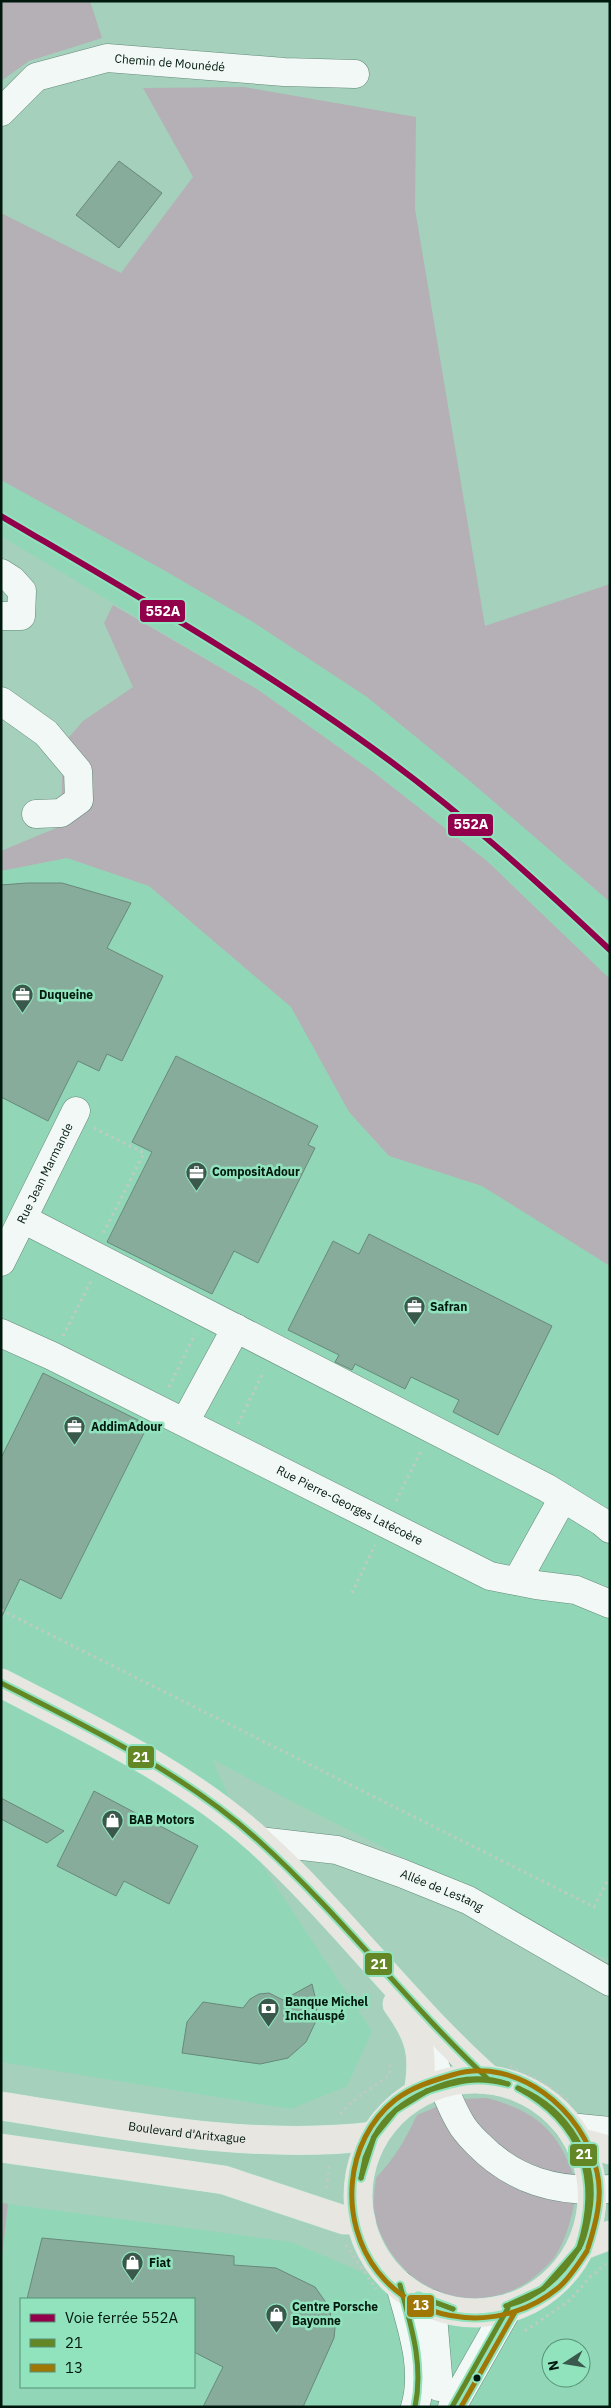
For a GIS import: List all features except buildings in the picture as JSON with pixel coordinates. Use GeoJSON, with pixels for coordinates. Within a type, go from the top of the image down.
{"type":"FeatureCollection","features":[{"type":"Feature","properties":{"kind":"main road"},"geometry":{"type":"LineString","coordinates":[[1,1684],[176,1779],[218,1807],[259,1841],[332,1916],[448,2043],[488,2078]]}},
{"type":"Feature","properties":{"kind":"main road"},"geometry":{"type":"LineString","coordinates":[[332,1916],[409,2021]]}},
{"type":"Feature","properties":{"kind":"main road"},"geometry":{"type":"LineString","coordinates":[[469,2078],[488,2078],[525,2089],[557,2111],[574,2134],[591,2176],[600,2190],[581,2246],[568,2267],[551,2285],[531,2299],[508,2308],[482,2313],[457,2311],[432,2304],[400,2285],[383,2266],[369,2244],[361,2220],[359,2191],[363,2163],[374,2136],[388,2117],[431,2089],[469,2078]]}},
{"type":"Feature","properties":{"kind":"main road","name":"Boulevard d'Aritxague"},"geometry":{"type":"LineString","coordinates":[[1,2106],[155,2130],[272,2142],[328,2141],[374,2136]]}},
{"type":"Feature","properties":{"kind":"main road"},"geometry":{"type":"LineString","coordinates":[[574,2134],[610,2150]]}},
{"type":"Feature","properties":{"kind":"main road"},"geometry":{"type":"LineString","coordinates":[[1,2148],[224,2180],[344,2220],[361,2220]]}},
{"type":"Feature","properties":{"kind":"main road"},"geometry":{"type":"LineString","coordinates":[[581,2246],[610,2235]]}},
{"type":"Feature","properties":{"kind":"street","name":"Chemin de Mounédé"},"geometry":{"type":"LineString","coordinates":[[1,112],[36,77],[107,58],[284,72],[355,74]]}},
{"type":"Feature","properties":{"kind":"street"},"geometry":{"type":"LineString","coordinates":[[1,573],[12,580],[22,591],[21,616],[1,616]]}},
{"type":"Feature","properties":{"kind":"street"},"geometry":{"type":"LineString","coordinates":[[1,701],[46,733],[78,771],[78,800],[61,813],[36,814]]}},
{"type":"Feature","properties":{"kind":"street","name":"Rue Jean Marmande"},"geometry":{"type":"LineString","coordinates":[[1,1262],[23,1219],[81,1118]]}},
{"type":"Feature","properties":{"kind":"street"},"geometry":{"type":"LineString","coordinates":[[23,1219],[92,1267],[236,1328],[563,1498],[610,1529]]}},
{"type":"Feature","properties":{"kind":"street"},"geometry":{"type":"LineString","coordinates":[[184,1422],[236,1328]]}},
{"type":"Feature","properties":{"kind":"street","name":"Rue Pierre-Georges Latécoère"},"geometry":{"type":"LineString","coordinates":[[1,1332],[490,1576],[576,1590],[610,1604]]}},
{"type":"Feature","properties":{"kind":"street"},"geometry":{"type":"LineString","coordinates":[[517,1581],[563,1498]]}},
{"type":"Feature","properties":{"kind":"street","name":"Allée de Lestang"},"geometry":{"type":"LineString","coordinates":[[259,1841],[337,1850],[401,1873],[468,1900],[607,1972]]}},
{"type":"Feature","properties":{"kind":"street"},"geometry":{"type":"LineString","coordinates":[[409,2021],[428,2048],[431,2089],[494,2160],[538,2183],[600,2190]]}},
{"type":"Feature","properties":{"kind":"street"},"geometry":{"type":"LineString","coordinates":[[574,2134],[610,2131]]}},
{"type":"Feature","properties":{"kind":"street"},"geometry":{"type":"LineString","coordinates":[[400,2285],[418,2356],[420,2391],[415,2407]]}},
{"type":"Feature","properties":{"kind":"street"},"geometry":{"type":"LineString","coordinates":[[432,2304],[438,2371],[436,2407]]}},
{"type":"Feature","properties":{"kind":"street"},"geometry":{"type":"LineString","coordinates":[[452,2407],[508,2308]]}},
{"type":"Feature","properties":{"kind":"path"},"geometry":{"type":"LineString","coordinates":[[52,1356],[144,1153],[81,1118]]}},
{"type":"Feature","properties":{"kind":"path"},"geometry":{"type":"LineString","coordinates":[[166,1393],[197,1332]]}},
{"type":"Feature","properties":{"kind":"path"},"geometry":{"type":"LineString","coordinates":[[236,1428],[266,1366]]}},
{"type":"Feature","properties":{"kind":"path"},"geometry":{"type":"LineString","coordinates":[[1,1610],[594,1908],[610,1875]]}},
{"type":"Feature","properties":{"kind":"path"},"geometry":{"type":"LineString","coordinates":[[339,2115],[353,2099],[373,2088],[390,2074],[390,2060]]}},
{"type":"Feature","properties":{"kind":"path"},"geometry":{"type":"LineString","coordinates":[[327,2190],[329,2156]]}},
{"type":"Feature","properties":{"kind":"path"},"geometry":{"type":"LineString","coordinates":[[521,2338],[525,2330],[570,2300],[590,2277],[610,2262]]}},
{"type":"Feature","properties":{"kind":"shaded area"},"geometry":{"type":"Polygon","coordinates":[[[1,1],[90,1],[102,38],[29,61],[1,81],[1,1]]]}},
{"type":"Feature","properties":{"kind":"shaded area"},"geometry":{"type":"Polygon","coordinates":[[[244,87],[416,117],[415,209],[485,626],[610,584],[610,902],[471,782],[367,697],[253,622],[1,480],[1,213],[121,273],[193,177],[143,88],[244,87]]]}},
{"type":"Feature","properties":{"kind":"shaded area"},"geometry":{"type":"Polygon","coordinates":[[[1,480],[253,622],[367,697],[471,782],[610,902],[610,979],[487,861],[372,771],[257,689],[1,536],[1,480]]]}},
{"type":"Feature","properties":{"kind":"shaded area"},"geometry":{"type":"Polygon","coordinates":[[[113,605],[257,689],[372,771],[487,861],[610,979],[610,1266],[482,1186],[389,1156],[349,1112],[291,1007],[149,886],[67,858],[1,871],[1,851],[61,826],[63,744],[83,721],[133,687],[104,623],[113,605]]]}},
{"type":"Feature","properties":{"kind":"shaded area"},"geometry":{"type":"Polygon","coordinates":[[[67,858],[149,886],[291,1007],[349,1112],[389,1156],[482,1186],[610,1266],[610,1961],[291,1801],[212,1759],[254,1853],[372,2031],[347,2086],[291,2109],[1,2062],[1,871],[67,858]]]}},
{"type":"Feature","properties":{"kind":"shaded area"},"geometry":{"type":"Polygon","coordinates":[[[487,2098],[519,2109],[543,2126],[561,2148],[575,2180],[526,2167],[484,2135],[461,2099],[487,2098]]]}},
{"type":"Feature","properties":{"kind":"shaded area"},"geometry":{"type":"Polygon","coordinates":[[[441,2105],[575,2201],[565,2238],[554,2258],[540,2272],[522,2285],[503,2294],[482,2298],[462,2298],[442,2293],[423,2284],[406,2271],[392,2254],[378,2226],[374,2204],[376,2178],[399,2148],[417,2115],[441,2105]]]}},
{"type":"Feature","properties":{"kind":"shaded area"},"geometry":{"type":"Polygon","coordinates":[[[1,2203],[8,2204],[1,2264],[1,2203]]]}},
{"type":"Feature","properties":{"kind":"shaded area"},"geometry":{"type":"Polygon","coordinates":[[[8,2204],[291,2242],[463,2315],[610,2251],[610,2407],[1,2407],[1,2264],[8,2204]]]}},
{"type":"Feature","properties":{"kind":"rail line","name":"552A"},"geometry":{"type":"LineString","coordinates":[[1,516],[197,632],[340,725],[415,780],[473,826],[610,950]]}},
{"type":"Feature","properties":{"kind":"transit line","name":"21"},"geometry":{"type":"LineString","coordinates":[[1,1683],[136,1754],[200,1794],[230,1817],[289,1869],[430,2021],[488,2079]]}},
{"type":"Feature","properties":{"kind":"transit line","name":"13"},"geometry":{"type":"LineString","coordinates":[[587,2251],[570,2276],[558,2288],[537,2302],[514,2312],[489,2317],[465,2318],[440,2313],[417,2304],[396,2291],[378,2272],[365,2252],[357,2229],[352,2206],[352,2182],[357,2159],[365,2137],[378,2117],[395,2100],[408,2091],[430,2082],[452,2075],[476,2071],[500,2073],[523,2081],[544,2093],[562,2109],[578,2128],[590,2149],[599,2181],[599,2200],[596,2220],[588,2248]]}},
{"type":"Feature","properties":{"kind":"transit line","name":"21"},"geometry":{"type":"LineString","coordinates":[[427,2091],[447,2083],[467,2079],[487,2079],[508,2084]]}},
{"type":"Feature","properties":{"kind":"transit line","name":"21"},"geometry":{"type":"LineString","coordinates":[[427,2091],[476,2080],[508,2084]]}},
{"type":"Feature","properties":{"kind":"transit line","name":"21"},"geometry":{"type":"LineString","coordinates":[[518,2088],[536,2097],[552,2109],[565,2123],[585,2156],[590,2175],[591,2195],[587,2227],[579,2248]]}},
{"type":"Feature","properties":{"kind":"transit line","name":"21"},"geometry":{"type":"LineString","coordinates":[[518,2088],[540,2102],[558,2118],[572,2136],[581,2155],[587,2176],[588,2199],[579,2248]]}},
{"type":"Feature","properties":{"kind":"transit line","name":"21"},"geometry":{"type":"LineString","coordinates":[[374,2137],[378,2129],[396,2110],[411,2099],[427,2091]]}},
{"type":"Feature","properties":{"kind":"transit line","name":"21"},"geometry":{"type":"LineString","coordinates":[[374,2137],[396,2110],[427,2091]]}},
{"type":"Feature","properties":{"kind":"transit line","name":"21"},"geometry":{"type":"LineString","coordinates":[[361,2178],[365,2158],[374,2137]]}},
{"type":"Feature","properties":{"kind":"transit line","name":"21"},"geometry":{"type":"LineString","coordinates":[[361,2178],[374,2137]]}},
{"type":"Feature","properties":{"kind":"transit line","name":"21"},"geometry":{"type":"LineString","coordinates":[[506,2306],[543,2289],[579,2248]]}},
{"type":"Feature","properties":{"kind":"transit line","name":"21"},"geometry":{"type":"LineString","coordinates":[[506,2306],[539,2292],[557,2277],[579,2248]]}},
{"type":"Feature","properties":{"kind":"transit line","name":"21"},"geometry":{"type":"LineString","coordinates":[[400,2285],[412,2330],[417,2360],[418,2376],[415,2407]]}},
{"type":"Feature","properties":{"kind":"transit line","name":"21"},"geometry":{"type":"LineString","coordinates":[[418,2296],[453,2309]]}},
{"type":"Feature","properties":{"kind":"transit line","name":"21"},"geometry":{"type":"LineString","coordinates":[[418,2296],[453,2309]]}},
{"type":"Feature","properties":{"kind":"transit line","name":"21"},"geometry":{"type":"LineString","coordinates":[[452,2407],[508,2308]]}},
{"type":"Feature","properties":{"kind":"transit line","name":"13"},"geometry":{"type":"LineString","coordinates":[[461,2407],[515,2312]]}},
{"type":"Feature","properties":{"kind":"place","name":"Duqueine"},"geometry":{"type":"Point","coordinates":[23,1014]}},
{"type":"Feature","properties":{"kind":"place","name":"CompositAdour"},"geometry":{"type":"Point","coordinates":[196,1191]}},
{"type":"Feature","properties":{"kind":"place","name":"Safran"},"geometry":{"type":"Point","coordinates":[414,1326]}},
{"type":"Feature","properties":{"kind":"place","name":"AddimAdour"},"geometry":{"type":"Point","coordinates":[75,1446]}},
{"type":"Feature","properties":{"kind":"place","name":"BAB Motors"},"geometry":{"type":"Point","coordinates":[113,1839]}},
{"type":"Feature","properties":{"kind":"place","name":"Banque Michel Inchauspé"},"geometry":{"type":"Point","coordinates":[269,2028]}},
{"type":"Feature","properties":{"kind":"place","name":"Fiat"},"geometry":{"type":"Point","coordinates":[133,2282]}},
{"type":"Feature","properties":{"kind":"place","name":"Centre Porsche Bayonne"},"geometry":{"type":"Point","coordinates":[276,2333]}}]}
